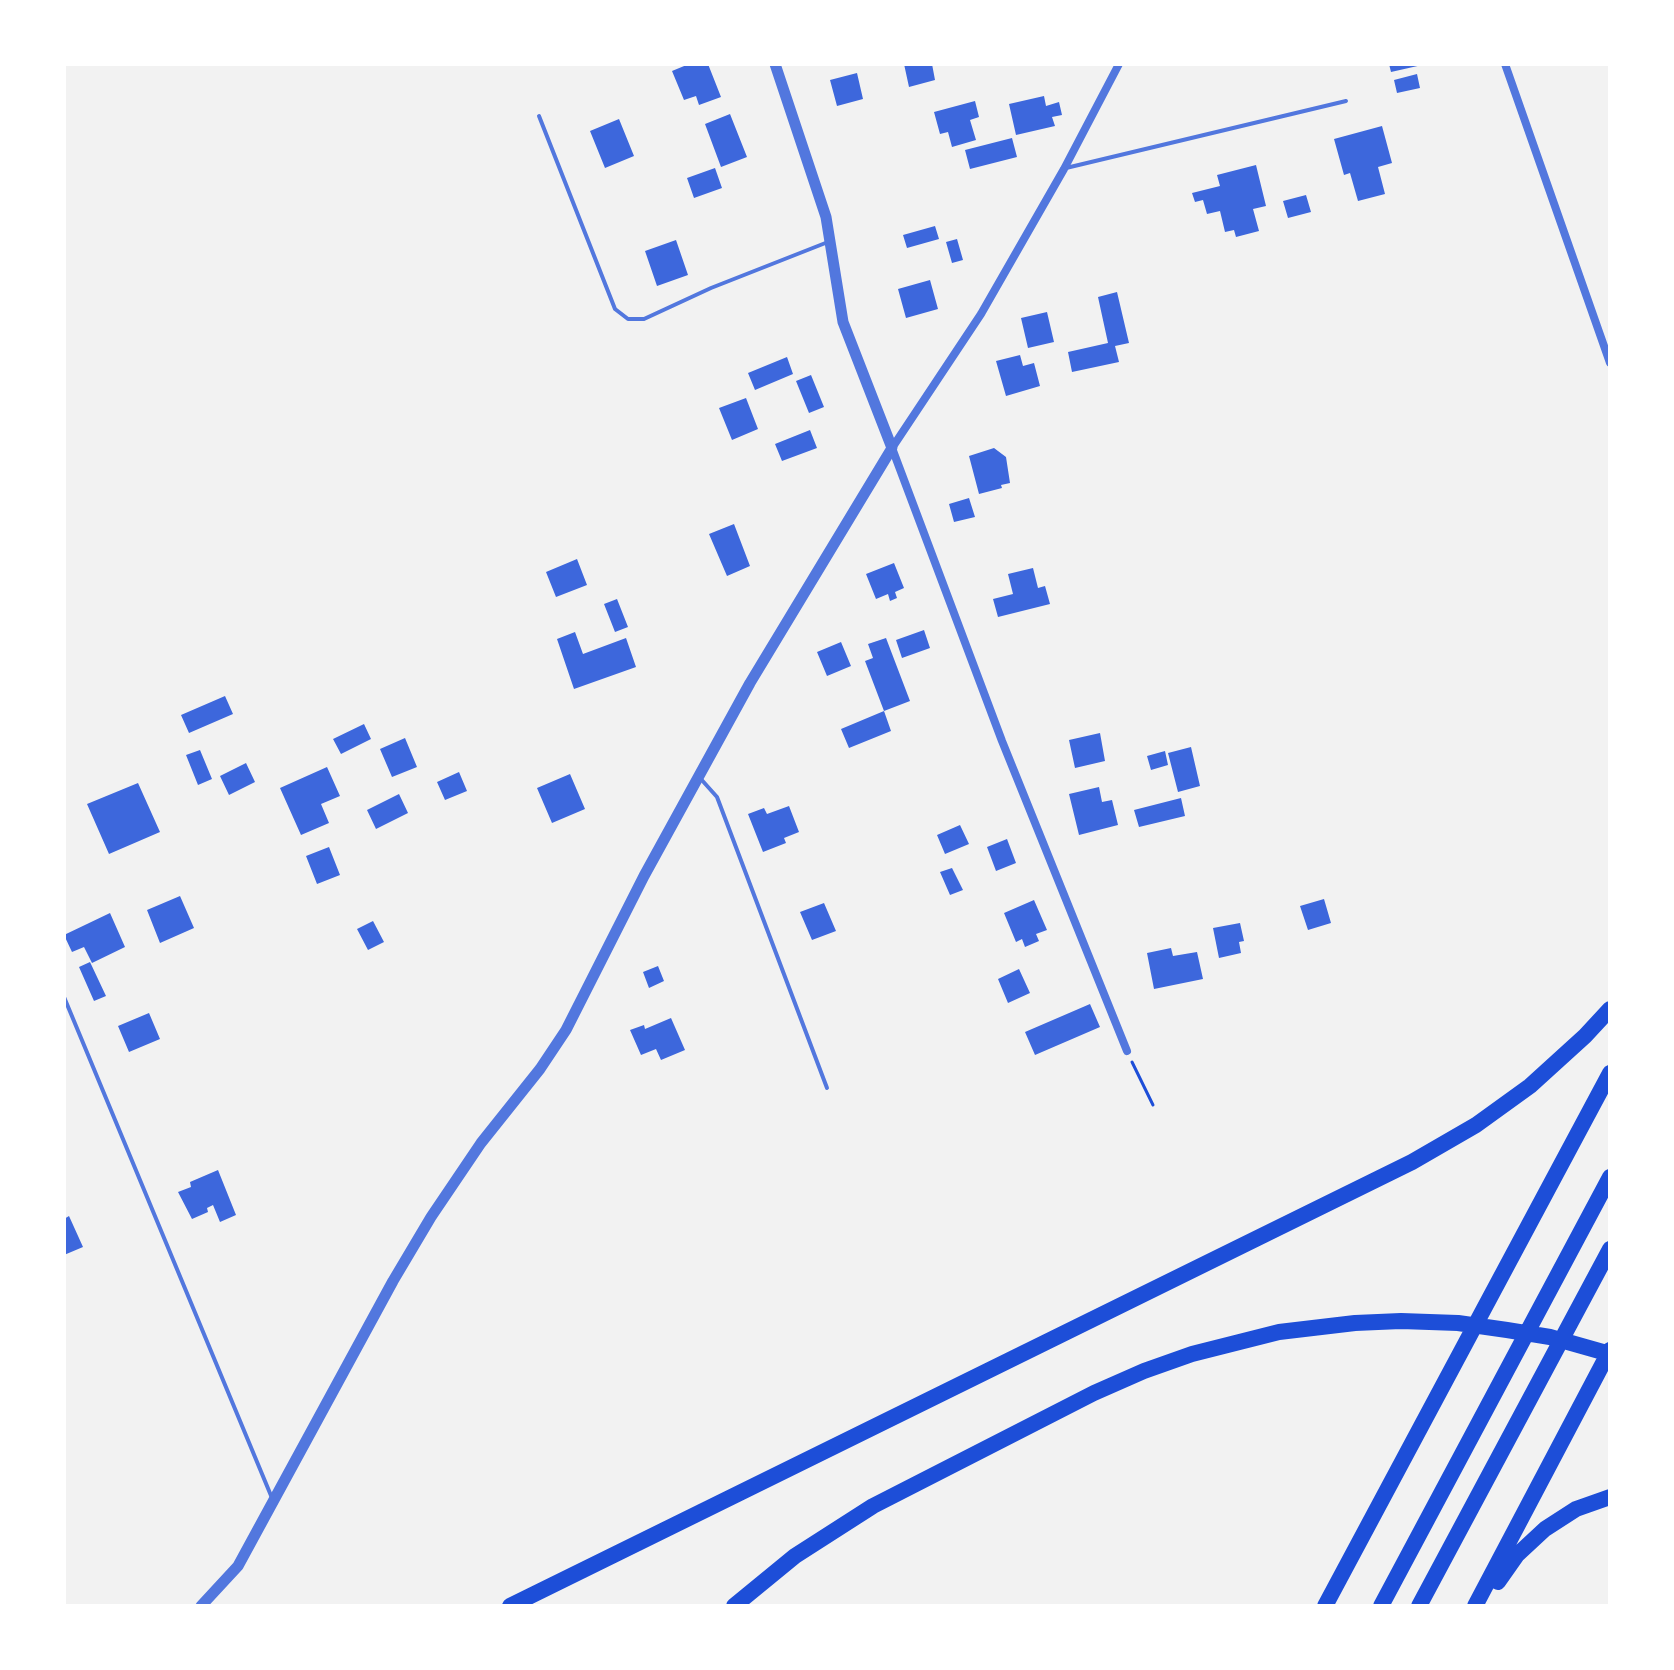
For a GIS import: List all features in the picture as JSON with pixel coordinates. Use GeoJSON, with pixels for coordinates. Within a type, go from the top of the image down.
{"type":"FeatureCollection","features":[{"type":"Feature","properties":{"kind":"highway"},"geometry":{"type":"LineString","coordinates":[[510,1606],[1412,1162],[1476,1125],[1530,1086],[1610,1009]]}},
{"type":"Feature","properties":{"kind":"highway"},"geometry":{"type":"LineString","coordinates":[[1325,1606],[1610,1073]]}},
{"type":"Feature","properties":{"kind":"highway"},"geometry":{"type":"LineString","coordinates":[[1381,1606],[1610,1177]]}},
{"type":"Feature","properties":{"kind":"highway"},"geometry":{"type":"LineString","coordinates":[[1419,1606],[1610,1249]]}},
{"type":"Feature","properties":{"kind":"highway"},"geometry":{"type":"LineString","coordinates":[[734,1606],[795,1556],[873,1506],[1094,1393],[1192,1354],[1279,1332],[1401,1321],[1458,1323],[1507,1330],[1610,1352],[1478,1606]]}},
{"type":"Feature","properties":{"kind":"highway"},"geometry":{"type":"LineString","coordinates":[[1478,1606],[1517,1555],[1545,1529],[1576,1509],[1610,1497]]}},
{"type":"Feature","properties":{"kind":"street"},"geometry":{"type":"LineString","coordinates":[[775,64],[826,217],[843,322],[1002,741],[1127,1051]]}},
{"type":"Feature","properties":{"kind":"street"},"geometry":{"type":"LineString","coordinates":[[201,1606],[238,1566],[431,1217],[481,1143],[540,1069],[566,1030],[644,876],[750,683],[892,448],[981,314],[1064,169],[1119,64]]}},
{"type":"Feature","properties":{"kind":"street"},"geometry":{"type":"LineString","coordinates":[[1505,64],[1610,363]]}},
{"type":"Feature","properties":{"kind":"lane"},"geometry":{"type":"LineString","coordinates":[[1064,169],[1346,101]]}},
{"type":"Feature","properties":{"kind":"lane"},"geometry":{"type":"LineString","coordinates":[[539,116],[615,309],[628,319],[644,319],[711,288],[830,241]]}},
{"type":"Feature","properties":{"kind":"lane"},"geometry":{"type":"LineString","coordinates":[[699,776],[717,797],[827,1088]]}},
{"type":"Feature","properties":{"kind":"lane"},"geometry":{"type":"LineString","coordinates":[[64,997],[273,1500]]}},
{"type":"Feature","properties":{"kind":"path"},"geometry":{"type":"LineString","coordinates":[[1127,1051],[1153,1105]]}},
{"type":"Feature","properties":{"kind":"building"},"geometry":{"type":"Polygon","coordinates":[[[689,64],[708,64],[721,97],[699,105],[696,96],[684,100],[672,71],[689,64]]]}},
{"type":"Feature","properties":{"kind":"building"},"geometry":{"type":"Polygon","coordinates":[[[904,64],[932,64],[935,80],[909,87],[904,64]]]}},
{"type":"Feature","properties":{"kind":"building"},"geometry":{"type":"Polygon","coordinates":[[[1389,64],[1422,64],[1422,65],[1391,72],[1389,64]]]}},
{"type":"Feature","properties":{"kind":"building"},"geometry":{"type":"Polygon","coordinates":[[[857,73],[863,99],[837,106],[830,80],[857,73]]]}},
{"type":"Feature","properties":{"kind":"building"},"geometry":{"type":"Polygon","coordinates":[[[1417,74],[1420,88],[1397,93],[1394,80],[1417,74]]]}},
{"type":"Feature","properties":{"kind":"building"},"geometry":{"type":"Polygon","coordinates":[[[1044,96],[1046,106],[1059,102],[1062,115],[1052,117],[1055,126],[1016,135],[1009,104],[1044,96]]]}},
{"type":"Feature","properties":{"kind":"building"},"geometry":{"type":"Polygon","coordinates":[[[975,101],[979,117],[970,120],[976,140],[952,147],[948,132],[940,134],[934,112],[975,101]]]}},
{"type":"Feature","properties":{"kind":"building"},"geometry":{"type":"Polygon","coordinates":[[[730,114],[747,157],[721,167],[705,124],[730,114]]]}},
{"type":"Feature","properties":{"kind":"building"},"geometry":{"type":"Polygon","coordinates":[[[619,119],[634,156],[605,168],[590,131],[619,119]]]}},
{"type":"Feature","properties":{"kind":"building"},"geometry":{"type":"Polygon","coordinates":[[[1382,126],[1392,163],[1378,167],[1385,194],[1358,201],[1350,173],[1344,175],[1334,139],[1382,126]]]}},
{"type":"Feature","properties":{"kind":"building"},"geometry":{"type":"Polygon","coordinates":[[[1012,138],[1017,157],[970,169],[965,150],[1012,138]]]}},
{"type":"Feature","properties":{"kind":"building"},"geometry":{"type":"Polygon","coordinates":[[[1256,165],[1266,206],[1253,209],[1259,231],[1236,237],[1234,230],[1225,232],[1220,211],[1207,214],[1203,200],[1195,202],[1192,193],[1220,186],[1217,175],[1256,165]]]}},
{"type":"Feature","properties":{"kind":"building"},"geometry":{"type":"Polygon","coordinates":[[[715,168],[722,188],[694,198],[687,178],[715,168]]]}},
{"type":"Feature","properties":{"kind":"building"},"geometry":{"type":"Polygon","coordinates":[[[1306,195],[1311,212],[1288,218],[1283,201],[1306,195]]]}},
{"type":"Feature","properties":{"kind":"building"},"geometry":{"type":"Polygon","coordinates":[[[935,226],[939,239],[907,248],[903,235],[935,226]]]}},
{"type":"Feature","properties":{"kind":"building"},"geometry":{"type":"Polygon","coordinates":[[[957,239],[963,260],[952,263],[946,242],[957,239]]]}},
{"type":"Feature","properties":{"kind":"building"},"geometry":{"type":"Polygon","coordinates":[[[676,240],[688,275],[657,286],[645,251],[676,240]]]}},
{"type":"Feature","properties":{"kind":"building"},"geometry":{"type":"Polygon","coordinates":[[[930,280],[938,309],[906,318],[898,289],[930,280]]]}},
{"type":"Feature","properties":{"kind":"building"},"geometry":{"type":"Polygon","coordinates":[[[1117,292],[1129,343],[1115,346],[1119,362],[1072,372],[1068,352],[1108,343],[1098,297],[1117,292]]]}},
{"type":"Feature","properties":{"kind":"building"},"geometry":{"type":"Polygon","coordinates":[[[1047,312],[1054,342],[1028,348],[1021,318],[1047,312]]]}},
{"type":"Feature","properties":{"kind":"building"},"geometry":{"type":"Polygon","coordinates":[[[1020,355],[1023,366],[1034,363],[1040,386],[1006,396],[996,361],[1020,355]]]}},
{"type":"Feature","properties":{"kind":"building"},"geometry":{"type":"Polygon","coordinates":[[[787,357],[793,374],[755,390],[748,373],[787,357]]]}},
{"type":"Feature","properties":{"kind":"building"},"geometry":{"type":"Polygon","coordinates":[[[811,375],[824,407],[809,413],[796,381],[811,375]]]}},
{"type":"Feature","properties":{"kind":"building"},"geometry":{"type":"Polygon","coordinates":[[[746,398],[758,429],[732,440],[719,408],[746,398]]]}},
{"type":"Feature","properties":{"kind":"building"},"geometry":{"type":"Polygon","coordinates":[[[810,430],[817,448],[782,461],[775,444],[810,430]]]}},
{"type":"Feature","properties":{"kind":"building"},"geometry":{"type":"Polygon","coordinates":[[[994,448],[1006,457],[1010,483],[979,494],[969,456],[994,448]]]}},
{"type":"Feature","properties":{"kind":"building"},"geometry":{"type":"Polygon","coordinates":[[[969,498],[975,517],[954,522],[949,504],[969,498]]]}},
{"type":"Feature","properties":{"kind":"building"},"geometry":{"type":"Polygon","coordinates":[[[734,524],[750,566],[727,576],[709,534],[734,524]]]}},
{"type":"Feature","properties":{"kind":"building"},"geometry":{"type":"Polygon","coordinates":[[[577,559],[587,585],[556,597],[546,572],[577,559]]]}},
{"type":"Feature","properties":{"kind":"building"},"geometry":{"type":"Polygon","coordinates":[[[894,563],[904,588],[895,592],[897,598],[890,601],[888,594],[876,599],[866,574],[894,563]]]}},
{"type":"Feature","properties":{"kind":"building"},"geometry":{"type":"Polygon","coordinates":[[[1033,568],[1038,588],[1045,586],[1050,604],[998,617],[993,599],[1013,594],[1008,574],[1033,568]]]}},
{"type":"Feature","properties":{"kind":"building"},"geometry":{"type":"Polygon","coordinates":[[[617,599],[628,627],[615,632],[604,604],[617,599]]]}},
{"type":"Feature","properties":{"kind":"building"},"geometry":{"type":"Polygon","coordinates":[[[924,630],[930,648],[902,658],[896,640],[924,630]]]}},
{"type":"Feature","properties":{"kind":"building"},"geometry":{"type":"Polygon","coordinates":[[[575,632],[583,654],[626,638],[636,667],[574,689],[557,639],[575,632]]]}},
{"type":"Feature","properties":{"kind":"building"},"geometry":{"type":"Polygon","coordinates":[[[886,638],[910,701],[884,711],[865,661],[873,658],[868,644],[886,638]]]}},
{"type":"Feature","properties":{"kind":"building"},"geometry":{"type":"Polygon","coordinates":[[[841,642],[851,666],[827,676],[817,652],[841,642]]]}},
{"type":"Feature","properties":{"kind":"building"},"geometry":{"type":"Polygon","coordinates":[[[225,696],[233,714],[189,733],[181,715],[225,696]]]}},
{"type":"Feature","properties":{"kind":"building"},"geometry":{"type":"Polygon","coordinates":[[[884,711],[891,731],[849,748],[841,729],[884,711]]]}},
{"type":"Feature","properties":{"kind":"building"},"geometry":{"type":"Polygon","coordinates":[[[364,724],[371,739],[341,754],[333,739],[364,724]]]}},
{"type":"Feature","properties":{"kind":"building"},"geometry":{"type":"Polygon","coordinates":[[[1100,733],[1105,761],[1075,768],[1069,740],[1100,733]]]}},
{"type":"Feature","properties":{"kind":"building"},"geometry":{"type":"Polygon","coordinates":[[[405,738],[417,767],[392,777],[380,749],[405,738]]]}},
{"type":"Feature","properties":{"kind":"building"},"geometry":{"type":"Polygon","coordinates":[[[1191,747],[1200,786],[1178,792],[1168,753],[1191,747]]]}},
{"type":"Feature","properties":{"kind":"building"},"geometry":{"type":"Polygon","coordinates":[[[200,750],[212,779],[198,785],[186,755],[200,750]]]}},
{"type":"Feature","properties":{"kind":"building"},"geometry":{"type":"Polygon","coordinates":[[[1165,751],[1168,765],[1151,770],[1147,756],[1165,751]]]}},
{"type":"Feature","properties":{"kind":"building"},"geometry":{"type":"Polygon","coordinates":[[[246,763],[255,782],[229,795],[220,776],[246,763]]]}},
{"type":"Feature","properties":{"kind":"building"},"geometry":{"type":"Polygon","coordinates":[[[327,767],[340,796],[321,804],[329,823],[301,835],[280,788],[327,767]]]}},
{"type":"Feature","properties":{"kind":"building"},"geometry":{"type":"Polygon","coordinates":[[[459,772],[467,791],[445,800],[437,782],[459,772]]]}},
{"type":"Feature","properties":{"kind":"building"},"geometry":{"type":"Polygon","coordinates":[[[570,774],[585,809],[552,823],[537,788],[570,774]]]}},
{"type":"Feature","properties":{"kind":"building"},"geometry":{"type":"Polygon","coordinates":[[[138,783],[160,832],[109,854],[87,804],[138,783]]]}},
{"type":"Feature","properties":{"kind":"building"},"geometry":{"type":"Polygon","coordinates":[[[1099,787],[1102,802],[1112,800],[1118,825],[1079,835],[1069,794],[1099,787]]]}},
{"type":"Feature","properties":{"kind":"building"},"geometry":{"type":"Polygon","coordinates":[[[399,794],[408,813],[376,829],[367,810],[399,794]]]}},
{"type":"Feature","properties":{"kind":"building"},"geometry":{"type":"Polygon","coordinates":[[[1181,798],[1185,816],[1139,827],[1134,810],[1181,798]]]}},
{"type":"Feature","properties":{"kind":"building"},"geometry":{"type":"Polygon","coordinates":[[[789,806],[799,832],[784,838],[786,843],[763,852],[748,814],[764,808],[767,814],[789,806]]]}},
{"type":"Feature","properties":{"kind":"building"},"geometry":{"type":"Polygon","coordinates":[[[960,825],[969,844],[945,854],[937,835],[960,825]]]}},
{"type":"Feature","properties":{"kind":"building"},"geometry":{"type":"Polygon","coordinates":[[[1007,839],[1016,863],[996,871],[987,847],[1007,839]]]}},
{"type":"Feature","properties":{"kind":"building"},"geometry":{"type":"Polygon","coordinates":[[[329,847],[340,875],[317,884],[306,856],[329,847]]]}},
{"type":"Feature","properties":{"kind":"building"},"geometry":{"type":"Polygon","coordinates":[[[952,868],[963,890],[950,895],[940,872],[952,868]]]}},
{"type":"Feature","properties":{"kind":"building"},"geometry":{"type":"Polygon","coordinates":[[[180,896],[194,928],[160,943],[147,910],[180,896]]]}},
{"type":"Feature","properties":{"kind":"building"},"geometry":{"type":"Polygon","coordinates":[[[1324,899],[1331,923],[1308,930],[1300,906],[1324,899]]]}},
{"type":"Feature","properties":{"kind":"building"},"geometry":{"type":"Polygon","coordinates":[[[1034,900],[1047,930],[1036,934],[1039,941],[1025,947],[1022,939],[1016,942],[1004,913],[1034,900]]]}},
{"type":"Feature","properties":{"kind":"building"},"geometry":{"type":"Polygon","coordinates":[[[824,903],[836,931],[812,940],[800,912],[824,903]]]}},
{"type":"Feature","properties":{"kind":"building"},"geometry":{"type":"Polygon","coordinates":[[[110,913],[125,947],[92,963],[84,947],[72,952],[64,935],[110,913]]]}},
{"type":"Feature","properties":{"kind":"building"},"geometry":{"type":"Polygon","coordinates":[[[373,921],[384,942],[368,950],[357,929],[373,921]]]}},
{"type":"Feature","properties":{"kind":"building"},"geometry":{"type":"Polygon","coordinates":[[[1240,923],[1244,941],[1239,942],[1241,953],[1219,958],[1213,928],[1240,923]]]}},
{"type":"Feature","properties":{"kind":"building"},"geometry":{"type":"Polygon","coordinates":[[[1171,948],[1173,956],[1197,952],[1203,979],[1154,989],[1147,953],[1171,948]]]}},
{"type":"Feature","properties":{"kind":"building"},"geometry":{"type":"Polygon","coordinates":[[[90,962],[106,996],[94,1001],[79,967],[90,962]]]}},
{"type":"Feature","properties":{"kind":"building"},"geometry":{"type":"Polygon","coordinates":[[[658,966],[664,981],[649,988],[643,972],[658,966]]]}},
{"type":"Feature","properties":{"kind":"building"},"geometry":{"type":"Polygon","coordinates":[[[1019,969],[1030,993],[1008,1003],[998,979],[1019,969]]]}},
{"type":"Feature","properties":{"kind":"building"},"geometry":{"type":"Polygon","coordinates":[[[1090,1004],[1100,1027],[1035,1055],[1025,1032],[1090,1004]]]}},
{"type":"Feature","properties":{"kind":"building"},"geometry":{"type":"Polygon","coordinates":[[[149,1013],[160,1039],[129,1052],[118,1026],[149,1013]]]}},
{"type":"Feature","properties":{"kind":"building"},"geometry":{"type":"Polygon","coordinates":[[[671,1018],[685,1050],[661,1060],[656,1049],[641,1055],[630,1030],[644,1025],[645,1029],[671,1018]]]}},
{"type":"Feature","properties":{"kind":"building"},"geometry":{"type":"Polygon","coordinates":[[[218,1170],[236,1215],[220,1222],[213,1205],[207,1208],[208,1212],[192,1219],[178,1192],[191,1187],[190,1182],[218,1170]]]}},
{"type":"Feature","properties":{"kind":"building"},"geometry":{"type":"Polygon","coordinates":[[[69,1216],[83,1247],[64,1255],[64,1219],[69,1216]]]}}]}
